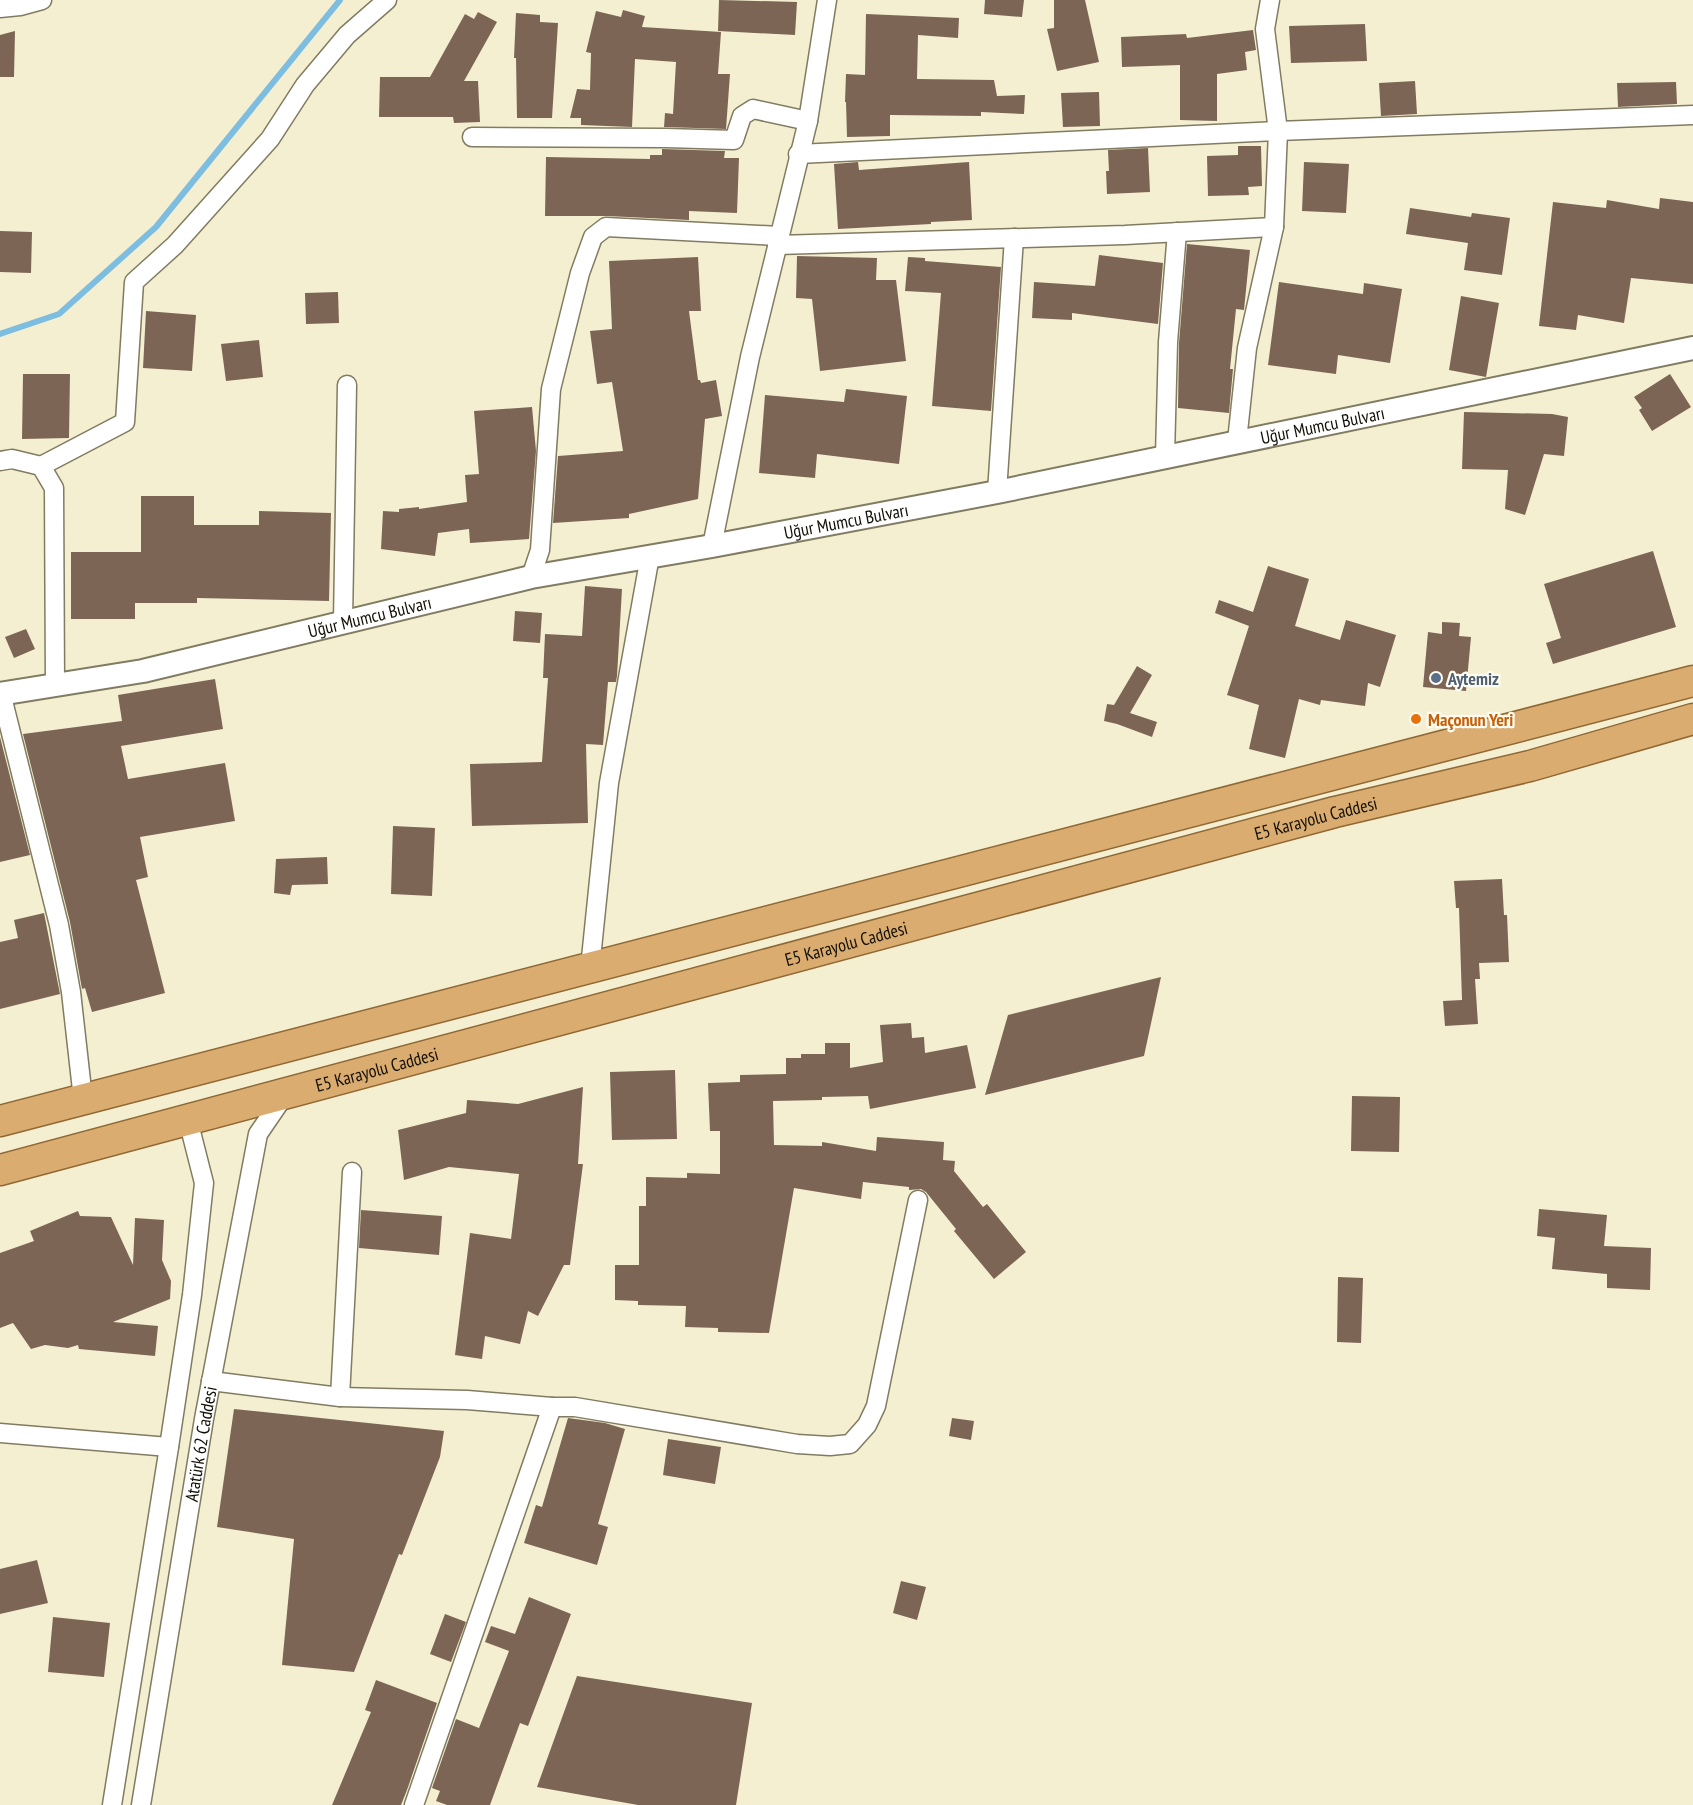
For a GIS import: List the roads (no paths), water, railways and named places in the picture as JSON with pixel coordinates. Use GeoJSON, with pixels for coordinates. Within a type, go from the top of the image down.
{"type":"FeatureCollection","features":[{"type":"Feature","properties":{"kind":"highway","name":"E5 Karayolu Caddesi"},"geometry":{"type":"LineString","coordinates":[[0,1121],[1693,681]]}},
{"type":"Feature","properties":{"kind":"highway","name":"E5 Karayolu Caddesi"},"geometry":{"type":"LineString","coordinates":[[0,1170],[1335,812],[1530,766],[1693,719]]}},
{"type":"Feature","properties":{"kind":"street"},"geometry":{"type":"LineString","coordinates":[[0,8],[21,6],[42,0]]}},
{"type":"Feature","properties":{"kind":"street"},"geometry":{"type":"LineString","coordinates":[[0,461],[12,459],[41,466],[125,422],[134,282],[175,245],[270,139],[305,85],[347,35],[387,0]]}},
{"type":"Feature","properties":{"kind":"street"},"geometry":{"type":"LineString","coordinates":[[712,546],[750,357],[798,154],[808,121],[827,0]]}},
{"type":"Feature","properties":{"kind":"street"},"geometry":{"type":"LineString","coordinates":[[1237,441],[1248,348],[1274,227],[1278,131],[1265,29],[1270,0]]}},
{"type":"Feature","properties":{"kind":"street"},"geometry":{"type":"LineString","coordinates":[[472,137],[734,140],[742,116],[753,108],[808,121]]}},
{"type":"Feature","properties":{"kind":"street"},"geometry":{"type":"LineString","coordinates":[[798,154],[1278,131],[1693,115]]}},
{"type":"Feature","properties":{"kind":"street"},"geometry":{"type":"LineString","coordinates":[[531,577],[540,550],[551,389],[580,273],[593,237],[606,227],[778,240],[1125,236],[1274,227]]}},
{"type":"Feature","properties":{"kind":"street"},"geometry":{"type":"LineString","coordinates":[[1165,456],[1168,342],[1177,232]]}},
{"type":"Feature","properties":{"kind":"street"},"geometry":{"type":"LineString","coordinates":[[997,492],[1014,238]]}},
{"type":"Feature","properties":{"kind":"street","name":"Uğur Mumcu Bulvarı"},"geometry":{"type":"LineString","coordinates":[[1,694],[142,671],[531,577],[712,546],[997,492],[1693,348]]}},
{"type":"Feature","properties":{"kind":"street"},"geometry":{"type":"LineString","coordinates":[[343,622],[347,385]]}},
{"type":"Feature","properties":{"kind":"street"},"geometry":{"type":"LineString","coordinates":[[41,466],[54,488],[55,685]]}},
{"type":"Feature","properties":{"kind":"street"},"geometry":{"type":"LineString","coordinates":[[590,968],[609,783],[650,556]]}},
{"type":"Feature","properties":{"kind":"street"},"geometry":{"type":"LineString","coordinates":[[1,694],[59,925],[71,992],[82,1099]]}},
{"type":"Feature","properties":{"kind":"street","name":"Atatürk 62 Caddesi"},"geometry":{"type":"LineString","coordinates":[[141,1805],[211,1381],[258,1134],[286,1093]]}},
{"type":"Feature","properties":{"kind":"street","name":"Atatürk 62 Caddesi"},"geometry":{"type":"LineString","coordinates":[[112,1805],[170,1447],[192,1295],[204,1183],[188,1120]]}},
{"type":"Feature","properties":{"kind":"street"},"geometry":{"type":"LineString","coordinates":[[340,1397],[352,1172]]}},
{"type":"Feature","properties":{"kind":"street"},"geometry":{"type":"LineString","coordinates":[[211,1381],[340,1397],[467,1400],[575,1407],[797,1444],[830,1446],[850,1444],[867,1425],[876,1406],[918,1200]]}},
{"type":"Feature","properties":{"kind":"street"},"geometry":{"type":"LineString","coordinates":[[414,1805],[552,1407]]}},
{"type":"Feature","properties":{"kind":"street"},"geometry":{"type":"LineString","coordinates":[[0,1433],[170,1447]]}},
{"type":"Feature","properties":{"kind":"waterway"},"geometry":{"type":"LineString","coordinates":[[0,334],[59,314],[156,227],[340,0]]}},
{"type":"Feature","properties":{"kind":"place","name":"Aytemiz"},"geometry":{"type":"Point","coordinates":[1436,678]}},
{"type":"Feature","properties":{"kind":"place","name":"Maçonun Yeri"},"geometry":{"type":"Point","coordinates":[1416,719]}}]}
